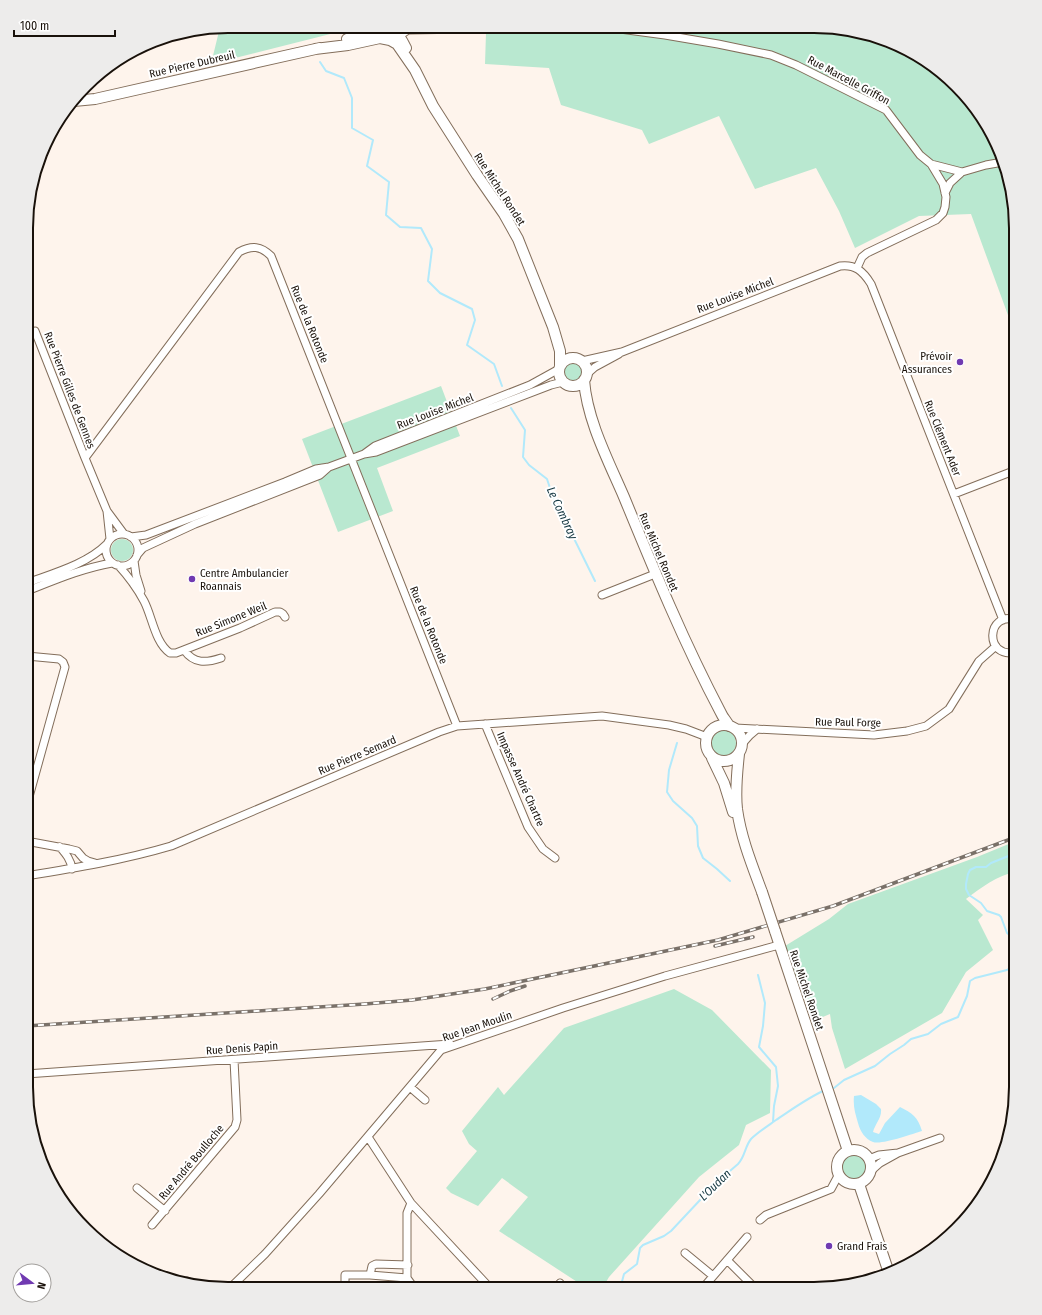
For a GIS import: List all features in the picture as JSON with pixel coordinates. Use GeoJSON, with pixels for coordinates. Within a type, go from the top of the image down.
{"type":"FeatureCollection","features":[{"type":"Feature","properties":{"kind":"street","name":"Rue Pierre Dubreuil"},"geometry":{"type":"LineString","coordinates":[[80,100],[95,99],[315,49],[369,33]]}},
{"type":"Feature","properties":{"kind":"street"},"geometry":{"type":"LineString","coordinates":[[393,35],[404,33]]}},
{"type":"Feature","properties":{"kind":"street","name":"Rue Marcelle Griffon"},"geometry":{"type":"LineString","coordinates":[[651,33],[718,44],[771,55],[796,65],[886,110],[920,155],[931,164],[943,184],[945,193],[945,207],[943,214],[936,220],[867,253],[862,257],[857,268]]}},
{"type":"Feature","properties":{"kind":"street","name":"Rue Pierre Dubreuil"},"geometry":{"type":"LineString","coordinates":[[315,49],[354,44],[393,35]]}},
{"type":"Feature","properties":{"kind":"street","name":"Rue Michel Rondet"},"geometry":{"type":"LineString","coordinates":[[393,35],[415,70],[433,106],[504,214],[518,239],[553,327],[560,351],[560,367]]}},
{"type":"Feature","properties":{"kind":"street"},"geometry":{"type":"LineString","coordinates":[[945,193],[950,183],[962,172],[998,163]]}},
{"type":"Feature","properties":{"kind":"street"},"geometry":{"type":"LineString","coordinates":[[931,164],[962,172]]}},
{"type":"Feature","properties":{"kind":"street","name":"Rue de la Rotonde"},"geometry":{"type":"LineString","coordinates":[[85,458],[238,252],[247,248],[256,247],[265,250],[271,256],[457,726]]}},
{"type":"Feature","properties":{"kind":"street","name":"Rue Louise Michel"},"geometry":{"type":"LineString","coordinates":[[578,360],[622,352],[840,266],[845,265],[857,268]]}},
{"type":"Feature","properties":{"kind":"street","name":"Rue Clément Ader"},"geometry":{"type":"LineString","coordinates":[[857,268],[871,284],[1003,620]]}},
{"type":"Feature","properties":{"kind":"street","name":"Rue Michel Rondet"},"geometry":{"type":"LineString","coordinates":[[553,327],[565,348],[578,360]]}},
{"type":"Feature","properties":{"kind":"street","name":"Rue Pierre Gilles de Gennes"},"geometry":{"type":"LineString","coordinates":[[35,331],[85,458]]}},
{"type":"Feature","properties":{"kind":"street","name":"Rue Louise Michel"},"geometry":{"type":"LineString","coordinates":[[585,378],[595,367],[616,357],[622,352]]}},
{"type":"Feature","properties":{"kind":"street"},"geometry":{"type":"LineString","coordinates":[[566,360],[578,360],[586,368],[585,378],[576,385],[565,383],[560,378],[560,367],[566,360]]}},
{"type":"Feature","properties":{"kind":"street","name":"Rue Louise Michel"},"geometry":{"type":"LineString","coordinates":[[364,454],[375,446],[530,385],[560,367]]}},
{"type":"Feature","properties":{"kind":"street","name":"Rue Michel Rondet"},"geometry":{"type":"LineString","coordinates":[[585,378],[585,394],[593,422]]}},
{"type":"Feature","properties":{"kind":"street","name":"Rue Michel Rondet"},"geometry":{"type":"LineString","coordinates":[[565,383],[579,396],[593,422],[655,574],[688,648],[722,715],[732,727]]}},
{"type":"Feature","properties":{"kind":"street","name":"Rue Louise Michel"},"geometry":{"type":"LineString","coordinates":[[128,535],[146,535],[285,482],[316,468],[329,467],[364,454],[376,452],[551,385],[565,383]]}},
{"type":"Feature","properties":{"kind":"street"},"geometry":{"type":"LineString","coordinates":[[85,458],[107,511],[137,545],[135,558],[136,575],[144,601]]}},
{"type":"Feature","properties":{"kind":"street","name":"Rue Louise Michel"},"geometry":{"type":"LineString","coordinates":[[135,558],[143,548],[188,527],[320,476],[329,467]]}},
{"type":"Feature","properties":{"kind":"street"},"geometry":{"type":"LineString","coordinates":[[954,494],[1009,473]]}},
{"type":"Feature","properties":{"kind":"street"},"geometry":{"type":"LineString","coordinates":[[107,511],[109,541],[106,554],[115,564]]}},
{"type":"Feature","properties":{"kind":"street"},"geometry":{"type":"LineString","coordinates":[[33,581],[80,562],[100,551],[109,541],[119,534],[128,535]]}},
{"type":"Feature","properties":{"kind":"street"},"geometry":{"type":"LineString","coordinates":[[33,589],[62,577],[97,566],[115,564],[126,565],[135,558]]}},
{"type":"Feature","properties":{"kind":"street","name":"Rue Simone Weil"},"geometry":{"type":"LineString","coordinates":[[115,564],[129,577],[144,601],[162,647],[170,653],[176,653],[184,650],[240,628],[275,612],[280,612],[285,617]]}},
{"type":"Feature","properties":{"kind":"street"},"geometry":{"type":"LineString","coordinates":[[602,595],[655,574]]}},
{"type":"Feature","properties":{"kind":"street"},"geometry":{"type":"LineString","coordinates":[[1009,618],[1003,620],[993,631],[993,641],[996,646],[1002,651],[1009,653]]}},
{"type":"Feature","properties":{"kind":"street","name":"Rue Paul Forge"},"geometry":{"type":"LineString","coordinates":[[732,727],[757,730],[874,735],[908,731],[926,726],[948,710],[979,661],[996,646]]}},
{"type":"Feature","properties":{"kind":"street"},"geometry":{"type":"LineString","coordinates":[[184,650],[194,659],[208,662],[220,658]]}},
{"type":"Feature","properties":{"kind":"street"},"geometry":{"type":"LineString","coordinates":[[33,657],[59,659],[63,662],[65,667],[33,782]]}},
{"type":"Feature","properties":{"kind":"street","name":"Rue Michel Rondet"},"geometry":{"type":"LineString","coordinates":[[708,688],[717,714],[716,721],[709,733]]}},
{"type":"Feature","properties":{"kind":"street","name":"Rue Pierre Semard"},"geometry":{"type":"LineString","coordinates":[[33,875],[72,869],[146,854],[171,846],[432,735],[457,726],[602,716],[669,725],[709,733]]}},
{"type":"Feature","properties":{"kind":"street","name":"Impasse André Chartre"},"geometry":{"type":"LineString","coordinates":[[485,724],[528,827],[543,849],[555,858]]}},
{"type":"Feature","properties":{"kind":"street"},"geometry":{"type":"LineString","coordinates":[[740,749],[742,739],[739,733],[732,727],[721,725],[709,733],[705,743],[706,749],[712,758],[722,762],[728,761],[735,758],[750,735],[757,730]]}},
{"type":"Feature","properties":{"kind":"street","name":"Rue Michel Rondet"},"geometry":{"type":"LineString","coordinates":[[740,749],[736,787],[738,811],[748,855],[762,892],[848,1151]]}},
{"type":"Feature","properties":{"kind":"street","name":"Rue Michel Rondet"},"geometry":{"type":"LineString","coordinates":[[712,758],[724,783],[734,815],[744,838]]}},
{"type":"Feature","properties":{"kind":"street"},"geometry":{"type":"LineString","coordinates":[[33,842],[77,851],[88,861],[97,863]]}},
{"type":"Feature","properties":{"kind":"street"},"geometry":{"type":"LineString","coordinates":[[60,847],[71,863],[72,869]]}},
{"type":"Feature","properties":{"kind":"street"},"geometry":{"type":"LineString","coordinates":[[72,869],[78,864],[81,856]]}},
{"type":"Feature","properties":{"kind":"street","name":"Rue Jean Moulin"},"geometry":{"type":"LineString","coordinates":[[235,1282],[265,1254],[368,1137],[441,1050],[563,1008],[665,976],[779,945]]}},
{"type":"Feature","properties":{"kind":"street","name":"Rue Denis Papin"},"geometry":{"type":"LineString","coordinates":[[33,1073],[460,1044]]}},
{"type":"Feature","properties":{"kind":"street","name":"Rue André Boulloche"},"geometry":{"type":"LineString","coordinates":[[152,1226],[235,1127],[237,1120],[234,1060]]}},
{"type":"Feature","properties":{"kind":"street"},"geometry":{"type":"LineString","coordinates":[[410,1087],[425,1100]]}},
{"type":"Feature","properties":{"kind":"street"},"geometry":{"type":"LineString","coordinates":[[368,1137],[411,1203],[484,1282]]}},
{"type":"Feature","properties":{"kind":"street"},"geometry":{"type":"LineString","coordinates":[[871,1171],[869,1159],[862,1152],[852,1150],[842,1154],[836,1164],[838,1176],[842,1180],[853,1185],[859,1184],[867,1179],[871,1171],[880,1163],[898,1153],[940,1138]]}},
{"type":"Feature","properties":{"kind":"street"},"geometry":{"type":"LineString","coordinates":[[869,1159],[879,1155],[898,1153]]}},
{"type":"Feature","properties":{"kind":"street"},"geometry":{"type":"LineString","coordinates":[[760,1220],[766,1215],[831,1189],[838,1176]]}},
{"type":"Feature","properties":{"kind":"street"},"geometry":{"type":"LineString","coordinates":[[859,1184],[887,1267]]}},
{"type":"Feature","properties":{"kind":"street"},"geometry":{"type":"LineString","coordinates":[[137,1188],[165,1211]]}},
{"type":"Feature","properties":{"kind":"street"},"geometry":{"type":"LineString","coordinates":[[411,1203],[407,1213],[408,1278],[411,1282]]}},
{"type":"Feature","properties":{"kind":"street"},"geometry":{"type":"LineString","coordinates":[[708,1282],[747,1237]]}},
{"type":"Feature","properties":{"kind":"street"},"geometry":{"type":"LineString","coordinates":[[685,1253],[713,1276]]}},
{"type":"Feature","properties":{"kind":"street"},"geometry":{"type":"LineString","coordinates":[[727,1260],[749,1282]]}},
{"type":"Feature","properties":{"kind":"street"},"geometry":{"type":"LineString","coordinates":[[370,1275],[372,1266],[376,1264],[408,1265]]}},
{"type":"Feature","properties":{"kind":"street"},"geometry":{"type":"LineString","coordinates":[[345,1281],[345,1275],[408,1278]]}},
{"type":"Feature","properties":{"kind":"green space"},"geometry":{"type":"Polygon","coordinates":[[[219,33],[334,33],[211,64],[219,33]]]}},
{"type":"Feature","properties":{"kind":"green space"},"geometry":{"type":"Polygon","coordinates":[[[486,33],[827,33],[877,43],[900,53],[933,73],[961,99],[983,131],[999,165],[1009,215],[1009,318],[971,214],[919,216],[855,248],[839,211],[816,168],[755,189],[719,116],[649,144],[642,130],[561,105],[549,68],[485,64],[486,33]]]}},
{"type":"Feature","properties":{"kind":"green space"},"geometry":{"type":"Polygon","coordinates":[[[573,361],[580,364],[583,371],[580,378],[573,381],[566,378],[563,371],[566,364],[573,361]]]}},
{"type":"Feature","properties":{"kind":"green space"},"geometry":{"type":"Polygon","coordinates":[[[441,386],[460,436],[377,468],[393,511],[338,532],[302,439],[441,386]]]}},
{"type":"Feature","properties":{"kind":"green space"},"geometry":{"type":"Polygon","coordinates":[[[118,539],[126,539],[133,546],[133,554],[126,561],[118,561],[111,554],[111,546],[118,539]]]}},
{"type":"Feature","properties":{"kind":"green space"},"geometry":{"type":"Polygon","coordinates":[[[723,730],[733,733],[736,743],[733,753],[723,756],[713,753],[710,743],[713,733],[723,730]]]}},
{"type":"Feature","properties":{"kind":"green space"},"geometry":{"type":"Polygon","coordinates":[[[1009,844],[1009,874],[983,886],[966,899],[983,915],[978,920],[993,950],[966,972],[942,1013],[845,1069],[832,1028],[830,1014],[813,1021],[785,946],[829,919],[848,904],[1009,844]]]}},
{"type":"Feature","properties":{"kind":"green space"},"geometry":{"type":"Polygon","coordinates":[[[674,989],[712,1010],[771,1070],[770,1113],[746,1125],[739,1145],[699,1177],[606,1282],[577,1282],[499,1231],[528,1197],[502,1178],[478,1206],[451,1193],[446,1188],[477,1151],[469,1144],[462,1131],[498,1087],[504,1095],[564,1028],[674,989]]]}},
{"type":"Feature","properties":{"kind":"green space"},"geometry":{"type":"Polygon","coordinates":[[[854,1155],[862,1159],[866,1167],[862,1175],[854,1179],[846,1175],[842,1167],[846,1159],[854,1155]]]}},
{"type":"Feature","properties":{"kind":"water"},"geometry":{"type":"Polygon","coordinates":[[[861,1095],[876,1104],[881,1109],[873,1132],[879,1134],[885,1123],[900,1107],[914,1116],[919,1122],[922,1131],[883,1142],[877,1143],[870,1141],[865,1137],[860,1129],[854,1110],[854,1096],[861,1095]]]}},
{"type":"Feature","properties":{"kind":"waterway","name":"Le Combray"},"geometry":{"type":"LineString","coordinates":[[320,62],[326,71],[344,78],[352,98],[352,128],[373,140],[367,166],[389,182],[386,215],[400,227],[421,228],[432,249],[428,281],[440,293],[472,309],[475,320],[467,345],[494,364],[502,386]]}},
{"type":"Feature","properties":{"kind":"waterway","name":"Le Combray"},"geometry":{"type":"LineString","coordinates":[[511,408],[525,430],[523,457],[529,465],[547,479],[552,494],[595,581]]}},
{"type":"Feature","properties":{"kind":"waterway","name":"Le Combray"},"geometry":{"type":"LineString","coordinates":[[677,743],[669,770],[667,792],[673,801],[692,818],[697,826],[698,846],[703,858],[730,881]]}},
{"type":"Feature","properties":{"kind":"waterway","name":"L'Oudan"},"geometry":{"type":"LineString","coordinates":[[1009,856],[991,863],[986,867],[976,867],[970,870],[966,889],[969,895],[981,903],[987,911],[1001,917],[1009,935]]}},
{"type":"Feature","properties":{"kind":"waterway","name":"L'Oudan"},"geometry":{"type":"LineString","coordinates":[[834,1088],[844,1080],[875,1066],[911,1039],[928,1034],[941,1024],[958,1017],[967,996],[970,981],[975,978],[1009,969]]}},
{"type":"Feature","properties":{"kind":"waterway","name":"Le Combray"},"geometry":{"type":"LineString","coordinates":[[758,975],[765,1003],[759,1047],[776,1067],[778,1086],[774,1106],[773,1122]]}},
{"type":"Feature","properties":{"kind":"waterway","name":"L'Oudan"},"geometry":{"type":"LineString","coordinates":[[622,1282],[624,1274],[637,1264],[640,1248],[671,1231],[716,1183],[738,1164],[751,1139],[763,1129],[823,1091]]}},
{"type":"Feature","properties":{"kind":"railway"},"geometry":{"type":"LineString","coordinates":[[33,1026],[365,1004],[412,1000],[485,989],[718,940],[833,906],[1009,840]]}},
{"type":"Feature","properties":{"kind":"railway"},"geometry":{"type":"LineString","coordinates":[[715,946],[753,937]]}},
{"type":"Feature","properties":{"kind":"railway"},"geometry":{"type":"LineString","coordinates":[[493,999],[525,986]]}},
{"type":"Feature","properties":{"kind":"place","name":"Prévoir Assurances"},"geometry":{"type":"Point","coordinates":[960,362]}},
{"type":"Feature","properties":{"kind":"place","name":"Centre Ambulancier Roannais"},"geometry":{"type":"Point","coordinates":[192,579]}},
{"type":"Feature","properties":{"kind":"place","name":"Grand Frais"},"geometry":{"type":"Point","coordinates":[829,1246]}}]}
